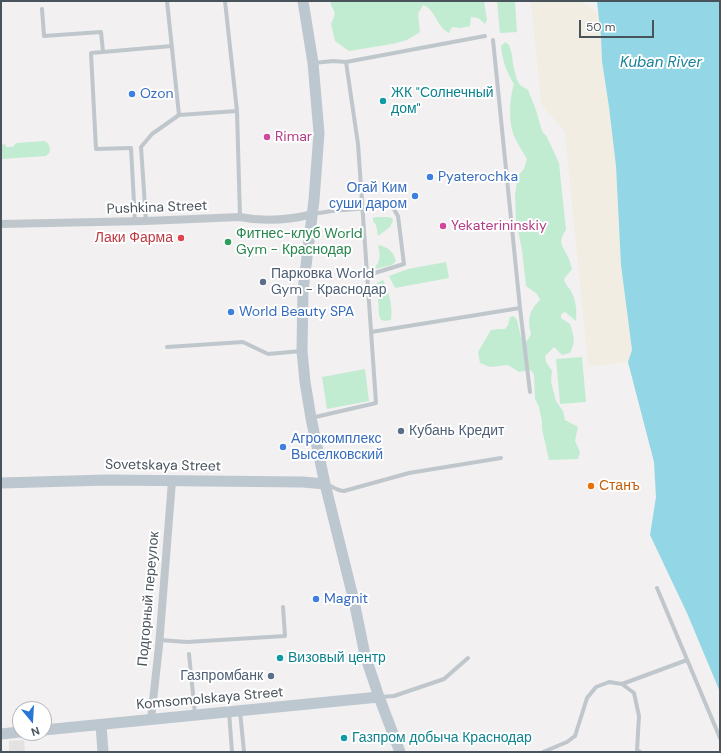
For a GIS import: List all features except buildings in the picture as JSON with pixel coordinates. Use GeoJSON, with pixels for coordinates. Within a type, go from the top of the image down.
{"type":"FeatureCollection","features":[{"type":"Feature","properties":{"kind":"main road"},"geometry":{"type":"LineString","coordinates":[[303,1],[313,63],[319,133],[313,214],[303,290],[302,351],[304,382],[325,484],[354,601],[365,655],[400,752]]}},
{"type":"Feature","properties":{"kind":"main road","name":"Sovetskaya Street"},"geometry":{"type":"LineString","coordinates":[[1,482],[107,480],[303,482],[325,484]]}},
{"type":"Feature","properties":{"kind":"main road","name":"Komsomolskaya Street"},"geometry":{"type":"LineString","coordinates":[[52,729],[379,697]]}},
{"type":"Feature","properties":{"kind":"main road"},"geometry":{"type":"LineString","coordinates":[[101,725],[103,752]]}},
{"type":"Feature","properties":{"kind":"main road"},"geometry":{"type":"LineString","coordinates":[[1,734],[12,733]]}},
{"type":"Feature","properties":{"kind":"street","name":"Pushkina Street"},"geometry":{"type":"LineString","coordinates":[[1,224],[146,222],[240,218],[253,220],[287,219],[313,214]]}},
{"type":"Feature","properties":{"kind":"street","name":"Подгорный переулок"},"geometry":{"type":"LineString","coordinates":[[151,719],[160,640],[172,481]]}},
{"type":"Feature","properties":{"kind":"lane"},"geometry":{"type":"LineString","coordinates":[[167,1],[179,115]]}},
{"type":"Feature","properties":{"kind":"lane"},"geometry":{"type":"LineString","coordinates":[[225,1],[237,111],[240,218]]}},
{"type":"Feature","properties":{"kind":"lane"},"geometry":{"type":"LineString","coordinates":[[42,9],[44,36],[101,32],[103,52]]}},
{"type":"Feature","properties":{"kind":"lane"},"geometry":{"type":"LineString","coordinates":[[313,63],[334,61],[346,62],[485,36]]}},
{"type":"Feature","properties":{"kind":"lane"},"geometry":{"type":"LineString","coordinates":[[493,40],[530,392]]}},
{"type":"Feature","properties":{"kind":"lane"},"geometry":{"type":"LineString","coordinates":[[135,222],[131,148],[96,149],[91,53],[172,46]]}},
{"type":"Feature","properties":{"kind":"lane"},"geometry":{"type":"LineString","coordinates":[[311,418],[376,403],[358,144],[346,62]]}},
{"type":"Feature","properties":{"kind":"lane"},"geometry":{"type":"LineString","coordinates":[[146,222],[142,147],[152,134],[179,115],[237,111]]}},
{"type":"Feature","properties":{"kind":"lane"},"geometry":{"type":"LineString","coordinates":[[313,214],[392,206],[398,216],[404,264],[368,275]]}},
{"type":"Feature","properties":{"kind":"lane"},"geometry":{"type":"LineString","coordinates":[[371,332],[520,308]]}},
{"type":"Feature","properties":{"kind":"lane"},"geometry":{"type":"LineString","coordinates":[[167,347],[243,342],[268,354],[302,351]]}},
{"type":"Feature","properties":{"kind":"lane"},"geometry":{"type":"LineString","coordinates":[[325,484],[332,486],[339,491],[344,491],[409,473],[501,458]]}},
{"type":"Feature","properties":{"kind":"lane"},"geometry":{"type":"LineString","coordinates":[[657,588],[720,738]]}},
{"type":"Feature","properties":{"kind":"lane"},"geometry":{"type":"LineString","coordinates":[[160,640],[187,642],[284,636],[283,607]]}},
{"type":"Feature","properties":{"kind":"lane"},"geometry":{"type":"LineString","coordinates":[[189,654],[195,715]]}},
{"type":"Feature","properties":{"kind":"lane"},"geometry":{"type":"LineString","coordinates":[[379,697],[394,696],[444,679],[468,658]]}},
{"type":"Feature","properties":{"kind":"lane"},"geometry":{"type":"LineString","coordinates":[[622,684],[687,660]]}},
{"type":"Feature","properties":{"kind":"lane"},"geometry":{"type":"LineString","coordinates":[[543,752],[567,742],[575,736],[587,698],[596,687],[609,682],[622,684],[634,693],[639,716],[637,750],[640,752]]}},
{"type":"Feature","properties":{"kind":"lane"},"geometry":{"type":"LineString","coordinates":[[240,710],[244,752]]}},
{"type":"Feature","properties":{"kind":"lane"},"geometry":{"type":"LineString","coordinates":[[229,711],[232,752]]}},
{"type":"Feature","properties":{"kind":"shaded area"},"geometry":{"type":"Polygon","coordinates":[[[9,741],[24,741],[25,752],[9,752],[9,741]]]}},
{"type":"Feature","properties":{"kind":"green space"},"geometry":{"type":"Polygon","coordinates":[[[330,1],[484,1],[487,20],[485,24],[478,18],[471,17],[470,26],[461,28],[452,27],[449,33],[441,26],[431,10],[423,5],[418,14],[420,32],[407,40],[349,51],[335,41],[331,24],[335,14],[330,1]]]}},
{"type":"Feature","properties":{"kind":"green space"},"geometry":{"type":"Polygon","coordinates":[[[497,1],[515,1],[517,32],[500,33],[497,1]]]}},
{"type":"Feature","properties":{"kind":"green space"},"geometry":{"type":"Polygon","coordinates":[[[505,42],[509,45],[517,80],[520,85],[528,90],[542,131],[547,137],[559,163],[566,230],[563,234],[561,242],[572,269],[564,279],[574,298],[576,306],[576,321],[565,312],[561,314],[561,318],[570,324],[573,336],[574,342],[570,353],[562,355],[554,347],[545,356],[546,362],[552,371],[551,382],[556,401],[563,411],[565,420],[578,427],[575,441],[580,452],[578,459],[549,460],[539,407],[535,399],[534,375],[531,370],[519,372],[508,365],[490,367],[480,363],[478,352],[491,330],[505,329],[508,325],[510,317],[514,316],[517,320],[521,337],[527,341],[531,334],[529,320],[531,311],[540,300],[537,294],[526,286],[522,250],[516,221],[515,194],[518,176],[524,169],[527,159],[513,134],[510,105],[514,84],[507,71],[502,56],[501,46],[505,42]]]}},
{"type":"Feature","properties":{"kind":"green space"},"geometry":{"type":"Polygon","coordinates":[[[44,141],[50,148],[50,152],[46,156],[1,159],[1,145],[5,144],[6,147],[13,147],[16,143],[44,141]]]}},
{"type":"Feature","properties":{"kind":"green space"},"geometry":{"type":"Polygon","coordinates":[[[373,218],[392,218],[393,221],[390,227],[378,236],[376,225],[373,221],[373,218]]]}},
{"type":"Feature","properties":{"kind":"green space"},"geometry":{"type":"Polygon","coordinates":[[[378,245],[387,248],[392,252],[396,261],[392,265],[375,269],[380,257],[378,245]]]}},
{"type":"Feature","properties":{"kind":"green space"},"geometry":{"type":"Polygon","coordinates":[[[446,262],[449,278],[395,288],[389,276],[408,269],[446,262]]]}},
{"type":"Feature","properties":{"kind":"green space"},"geometry":{"type":"Polygon","coordinates":[[[383,280],[389,294],[391,304],[391,320],[385,321],[381,320],[379,315],[377,283],[383,280]]]}},
{"type":"Feature","properties":{"kind":"green space"},"geometry":{"type":"Polygon","coordinates":[[[582,357],[586,402],[560,404],[556,359],[582,357]]]}},
{"type":"Feature","properties":{"kind":"green space"},"geometry":{"type":"Polygon","coordinates":[[[365,369],[369,401],[327,409],[322,377],[365,369]]]}},
{"type":"Feature","properties":{"kind":"sand"},"geometry":{"type":"Polygon","coordinates":[[[531,1],[581,1],[598,13],[602,61],[616,166],[621,265],[632,350],[628,362],[588,367],[565,132],[541,104],[531,1]]]}},
{"type":"Feature","properties":{"kind":"water","name":"Kuban River"},"geometry":{"type":"Polygon","coordinates":[[[597,1],[720,1],[720,692],[687,613],[650,535],[656,497],[654,462],[628,362],[632,350],[621,265],[616,166],[602,61],[597,1]]]}},
{"type":"Feature","properties":{"kind":"place","name":"Ozon"},"geometry":{"type":"Point","coordinates":[132,94]}},
{"type":"Feature","properties":{"kind":"place","name":"ЖК \"Солнечный дом\""},"geometry":{"type":"Point","coordinates":[383,101]}},
{"type":"Feature","properties":{"kind":"place","name":"Rimar"},"geometry":{"type":"Point","coordinates":[267,137]}},
{"type":"Feature","properties":{"kind":"place","name":"Pyaterochka"},"geometry":{"type":"Point","coordinates":[430,177]}},
{"type":"Feature","properties":{"kind":"place","name":"Огай Ким суши даром"},"geometry":{"type":"Point","coordinates":[415,196]}},
{"type":"Feature","properties":{"kind":"place","name":"Yekaterininskiy"},"geometry":{"type":"Point","coordinates":[443,226]}},
{"type":"Feature","properties":{"kind":"place","name":"Лаки Фарма"},"geometry":{"type":"Point","coordinates":[181,238]}},
{"type":"Feature","properties":{"kind":"place","name":"Фитнес-клуб World Gym - Краснодар"},"geometry":{"type":"Point","coordinates":[228,242]}},
{"type":"Feature","properties":{"kind":"place","name":"Парковка World Gym - Краснодар"},"geometry":{"type":"Point","coordinates":[263,282]}},
{"type":"Feature","properties":{"kind":"place","name":"World Beauty SPA"},"geometry":{"type":"Point","coordinates":[231,312]}},
{"type":"Feature","properties":{"kind":"place","name":"Кубань Кредит"},"geometry":{"type":"Point","coordinates":[401,431]}},
{"type":"Feature","properties":{"kind":"place","name":"Агрокомплекс Выселковский"},"geometry":{"type":"Point","coordinates":[283,447]}},
{"type":"Feature","properties":{"kind":"place","name":"Станъ"},"geometry":{"type":"Point","coordinates":[591,486]}},
{"type":"Feature","properties":{"kind":"place","name":"Magnit"},"geometry":{"type":"Point","coordinates":[316,599]}},
{"type":"Feature","properties":{"kind":"place","name":"Визовый центр"},"geometry":{"type":"Point","coordinates":[280,658]}},
{"type":"Feature","properties":{"kind":"place","name":"Газпромбанк"},"geometry":{"type":"Point","coordinates":[271,676]}},
{"type":"Feature","properties":{"kind":"place","name":"Газпром добыча Краснодар"},"geometry":{"type":"Point","coordinates":[344,738]}}]}
